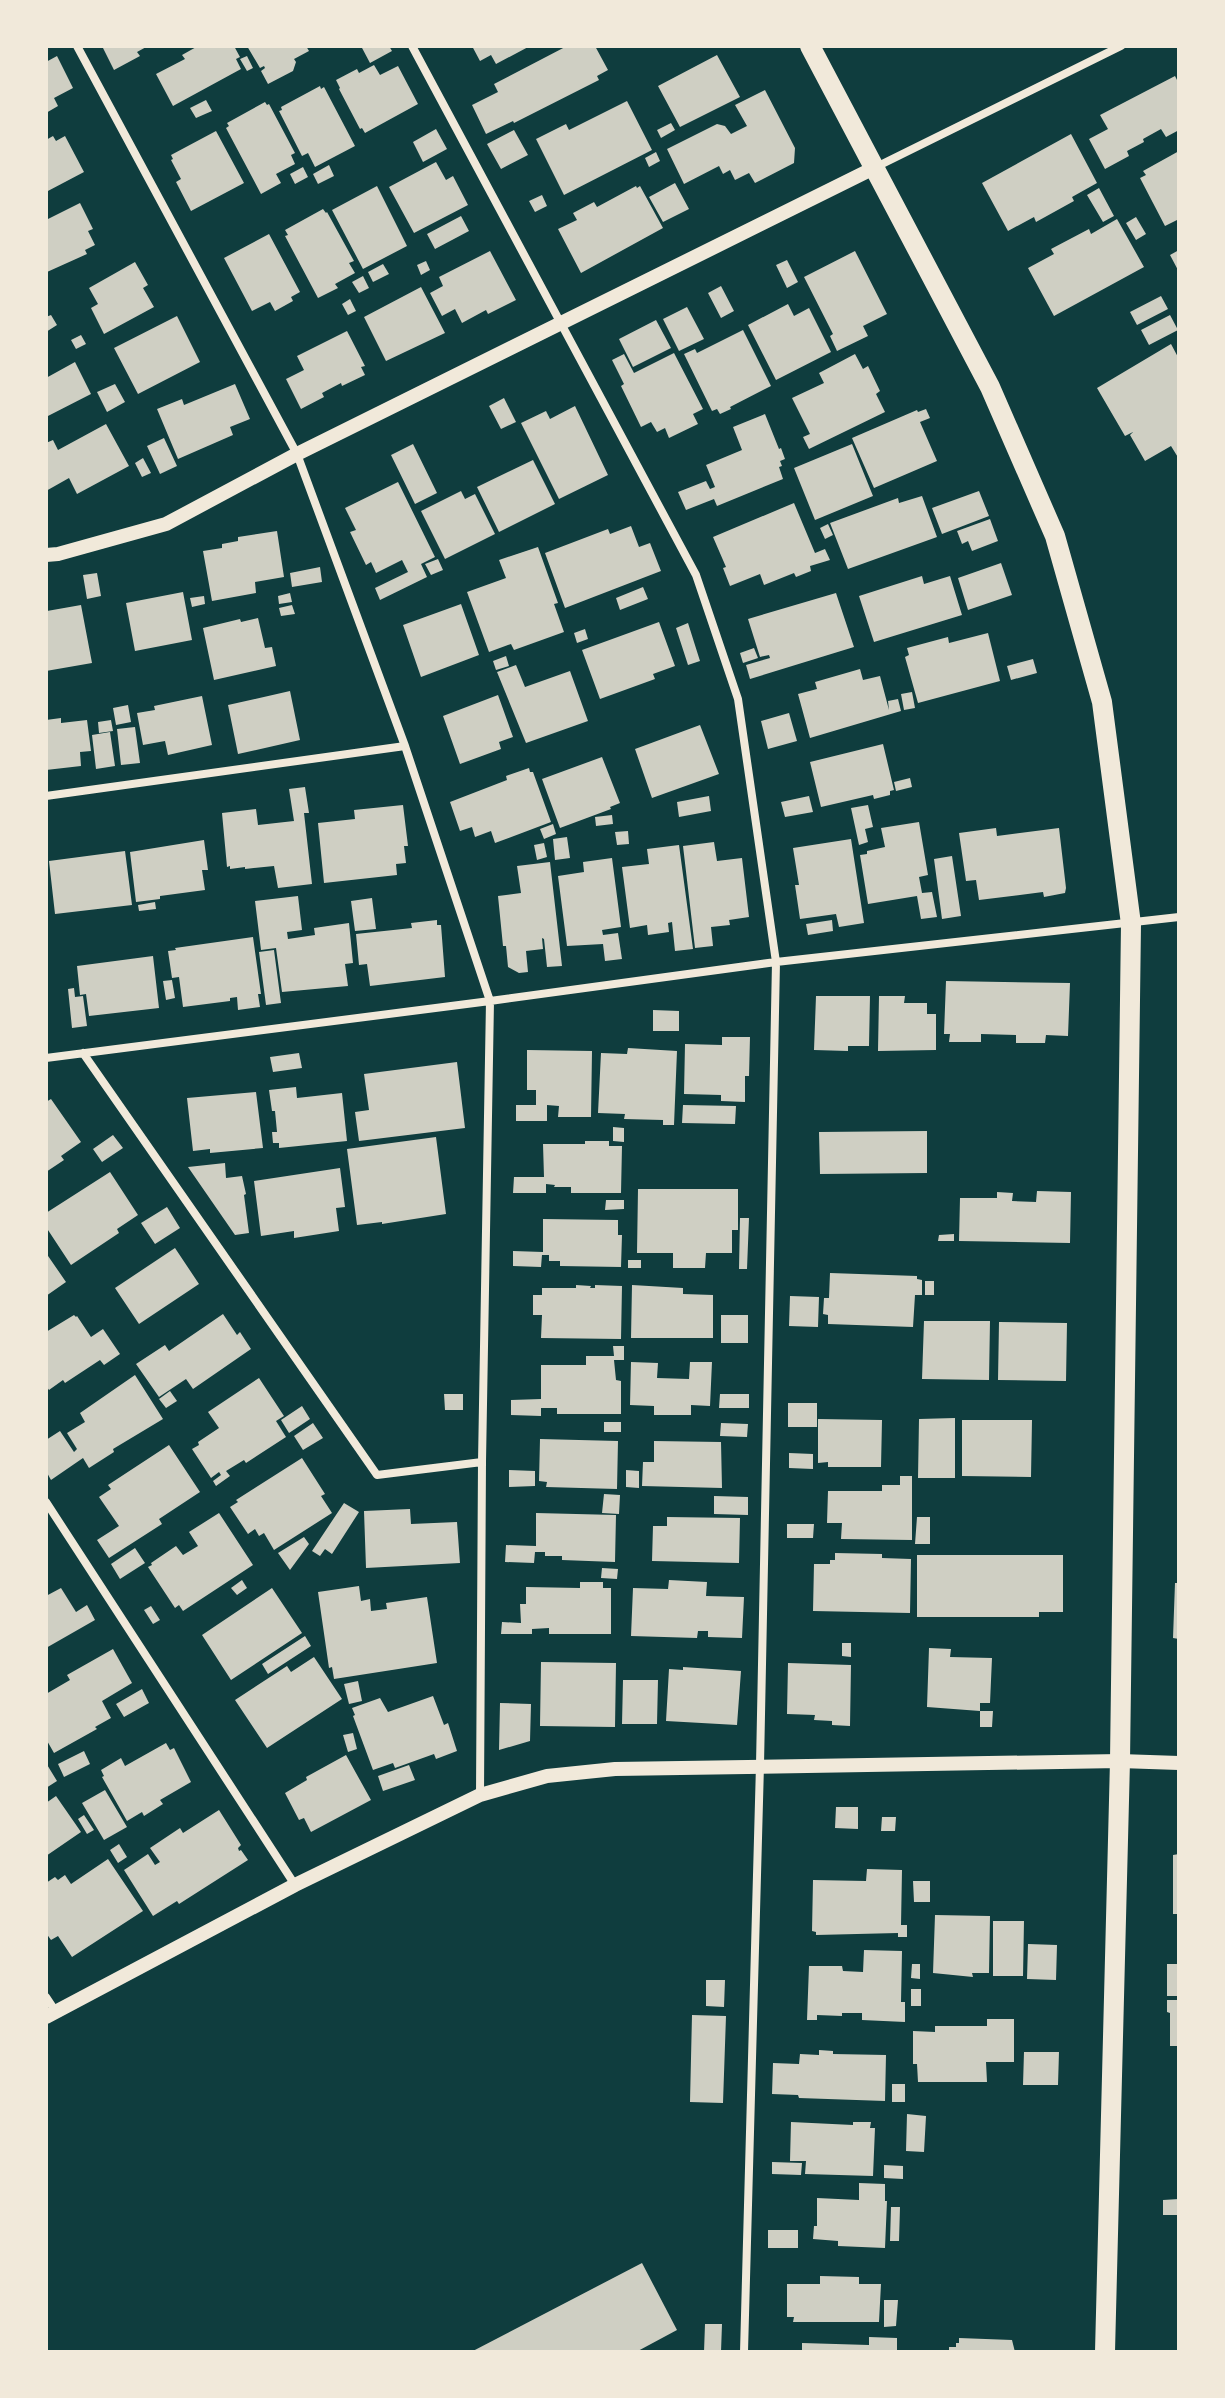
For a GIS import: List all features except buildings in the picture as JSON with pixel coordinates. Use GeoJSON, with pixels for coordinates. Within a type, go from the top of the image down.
{"type":"FeatureCollection","features":[{"type":"Feature","properties":{"kind":"main road"},"geometry":{"type":"LineString","coordinates":[[810,46],[990,387],[1055,536],[1102,702],[1131,924],[1120,1761],[1105,2352]]}},
{"type":"Feature","properties":{"kind":"street"},"geometry":{"type":"LineString","coordinates":[[77,46],[297,454],[405,746],[490,1001],[480,1795]]}},
{"type":"Feature","properties":{"kind":"street"},"geometry":{"type":"LineString","coordinates":[[412,46],[696,575],[738,699],[776,962],[760,1765],[744,2352]]}},
{"type":"Feature","properties":{"kind":"street"},"geometry":{"type":"LineString","coordinates":[[46,555],[166,524],[297,454],[1121,46]]}},
{"type":"Feature","properties":{"kind":"street"},"geometry":{"type":"LineString","coordinates":[[46,796],[405,746]]}},
{"type":"Feature","properties":{"kind":"street"},"geometry":{"type":"LineString","coordinates":[[46,1058],[776,962],[1179,917]]}},
{"type":"Feature","properties":{"kind":"street"},"geometry":{"type":"LineString","coordinates":[[83,1053],[377,1475],[482,1462]]}},
{"type":"Feature","properties":{"kind":"street"},"geometry":{"type":"LineString","coordinates":[[46,1502],[295,1885]]}},
{"type":"Feature","properties":{"kind":"street"},"geometry":{"type":"LineString","coordinates":[[46,1997],[51,2015],[295,1885],[480,1795],[547,1776],[602,1770],[760,1765],[1179,1763]]}}]}
